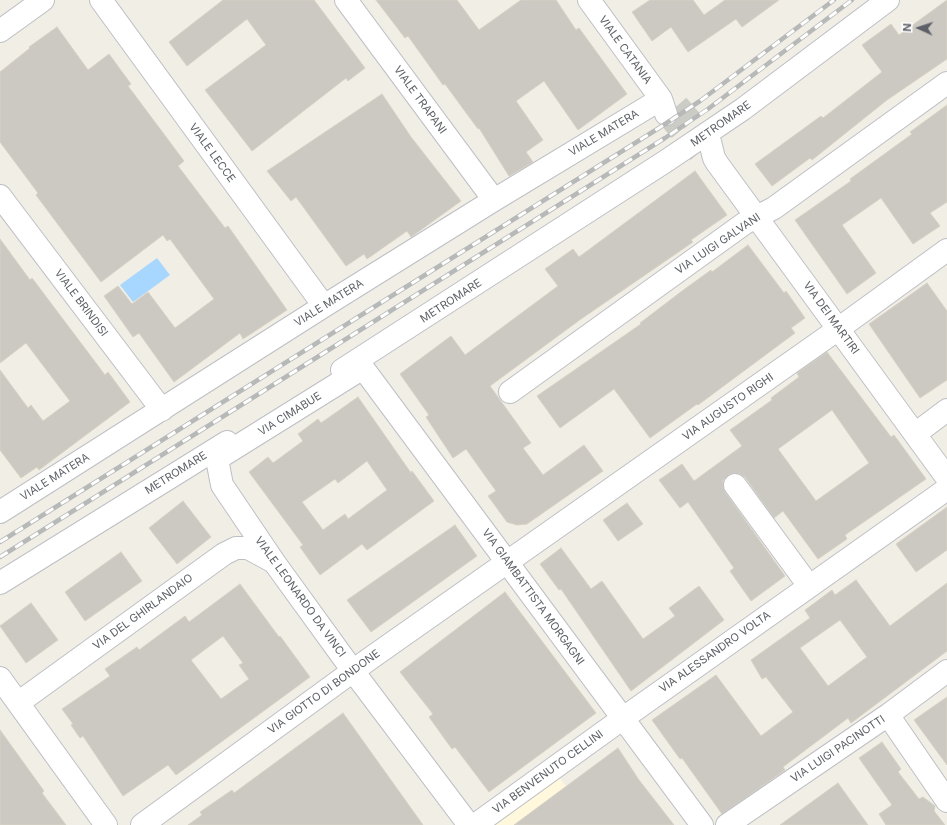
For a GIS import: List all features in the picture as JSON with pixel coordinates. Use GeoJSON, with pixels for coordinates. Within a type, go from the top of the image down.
{"type":"FeatureCollection","features":[{"type":"Feature","properties":{"kind":"street"},"geometry":{"type":"LineString","coordinates":[[0,31],[43,0]]}},
{"type":"Feature","properties":{"kind":"street","name":"VIALE LECCE"},"geometry":{"type":"LineString","coordinates":[[100,0],[324,306]]}},
{"type":"Feature","properties":{"kind":"street","name":"VIALE TRAPANI"},"geometry":{"type":"LineString","coordinates":[[346,0],[494,200]]}},
{"type":"Feature","properties":{"kind":"street","name":"VIALE CATANIA"},"geometry":{"type":"LineString","coordinates":[[589,0],[668,106]]}},
{"type":"Feature","properties":{"kind":"street","name":"METROMARE"},"geometry":{"type":"LineString","coordinates":[[0,583],[405,331],[666,161],[743,109],[888,0]]}},
{"type":"Feature","properties":{"kind":"street","name":"VIA LUIGI GALVANI"},"geometry":{"type":"LineString","coordinates":[[510,392],[756,216],[774,208],[947,83]]}},
{"type":"Feature","properties":{"kind":"street","name":"VIALE MATERA"},"geometry":{"type":"LineString","coordinates":[[4,503],[162,410],[324,306],[494,200],[668,106]]}},
{"type":"Feature","properties":{"kind":"street","name":"VIA DEI MARTIRI"},"geometry":{"type":"LineString","coordinates":[[708,151],[947,478]]}},
{"type":"Feature","properties":{"kind":"street","name":"VIALE BRINDISI"},"geometry":{"type":"LineString","coordinates":[[0,196],[162,410]]}},
{"type":"Feature","properties":{"kind":"street","name":"VIA AUGUSTO RIGHI"},"geometry":{"type":"LineString","coordinates":[[508,562],[947,250]]}},
{"type":"Feature","properties":{"kind":"street","name":"VIA GIAMBATTISTA MORGAGNI"},"geometry":{"type":"LineString","coordinates":[[363,368],[702,825]]}},
{"type":"Feature","properties":{"kind":"street","name":"VIA CIMABUE"},"geometry":{"type":"LineString","coordinates":[[216,459],[363,368]]}},
{"type":"Feature","properties":{"kind":"street"},"geometry":{"type":"LineString","coordinates":[[915,434],[947,410]]}},
{"type":"Feature","properties":{"kind":"street","name":"VIALE LEONARDO DA VINCI"},"geometry":{"type":"LineString","coordinates":[[216,459],[222,485],[274,562],[353,671],[469,825]]}},
{"type":"Feature","properties":{"kind":"street"},"geometry":{"type":"LineString","coordinates":[[735,485],[809,586]]}},
{"type":"Feature","properties":{"kind":"street","name":"VIA ALESSANDRO VOLTA"},"geometry":{"type":"LineString","coordinates":[[622,719],[947,489]]}},
{"type":"Feature","properties":{"kind":"street","name":"VIA DEL GHIRLANDAIO"},"geometry":{"type":"LineString","coordinates":[[18,703],[224,554],[236,548],[248,548],[260,553],[274,562]]}},
{"type":"Feature","properties":{"kind":"street","name":"VIA GIOTTO DI BONDONE"},"geometry":{"type":"LineString","coordinates":[[142,825],[353,671],[508,562]]}},
{"type":"Feature","properties":{"kind":"street","name":"VIA LUIGI PACINOTTI"},"geometry":{"type":"LineString","coordinates":[[727,825],[888,714],[947,671]]}},
{"type":"Feature","properties":{"kind":"street"},"geometry":{"type":"LineString","coordinates":[[0,678],[106,825]]}},
{"type":"Feature","properties":{"kind":"street"},"geometry":{"type":"LineString","coordinates":[[888,714],[947,801]]}},
{"type":"Feature","properties":{"kind":"street","name":"VIA BENVENUTO CELLINI"},"geometry":{"type":"LineString","coordinates":[[475,825],[622,719]]}},
{"type":"Feature","properties":{"kind":"shaded area"},"geometry":{"type":"Polygon","coordinates":[[[559,777],[592,822],[588,825],[494,825],[559,777]]]}},
{"type":"Feature","properties":{"kind":"water"},"geometry":{"type":"Polygon","coordinates":[[[157,258],[170,275],[133,302],[120,285],[157,258]]]}},
{"type":"Feature","properties":{"kind":"building"},"geometry":{"type":"Polygon","coordinates":[[[223,0],[314,0],[365,68],[348,81],[346,78],[252,151],[205,90],[266,45],[247,19],[187,66],[169,42],[223,0]]]}},
{"type":"Feature","properties":{"kind":"building"},"geometry":{"type":"Polygon","coordinates":[[[376,0],[457,0],[479,30],[521,0],[556,0],[576,30],[579,28],[627,94],[578,130],[544,81],[516,101],[543,140],[526,152],[533,162],[509,176],[479,128],[478,129],[445,84],[443,85],[408,36],[405,38],[376,0]]]}},
{"type":"Feature","properties":{"kind":"building"},"geometry":{"type":"Polygon","coordinates":[[[650,0],[693,0],[704,15],[725,0],[779,0],[742,27],[736,19],[688,52],[671,27],[652,41],[632,12],[650,0]]]}},
{"type":"Feature","properties":{"kind":"building"},"geometry":{"type":"Polygon","coordinates":[[[947,0],[947,59],[887,100],[812,160],[810,158],[772,186],[755,164],[821,116],[823,118],[882,72],[862,45],[891,24],[899,35],[947,0]]]}},
{"type":"Feature","properties":{"kind":"building"},"geometry":{"type":"Polygon","coordinates":[[[57,27],[88,70],[109,54],[131,84],[128,86],[184,161],[178,166],[225,228],[228,226],[287,310],[243,339],[240,333],[174,382],[139,333],[133,337],[104,296],[118,286],[132,304],[148,292],[175,328],[214,299],[170,239],[167,241],[163,235],[101,282],[36,195],[38,193],[0,142],[0,72],[30,48],[29,47],[57,27]]]}},
{"type":"Feature","properties":{"kind":"building"},"geometry":{"type":"Polygon","coordinates":[[[382,94],[411,137],[461,201],[411,237],[407,231],[367,259],[364,254],[346,266],[296,197],[291,201],[267,171],[382,94]]]}},
{"type":"Feature","properties":{"kind":"building"},"geometry":{"type":"Polygon","coordinates":[[[947,105],[947,202],[930,213],[940,226],[913,244],[881,198],[842,225],[876,273],[847,294],[795,220],[851,181],[850,179],[912,134],[910,132],[947,105]]]}},
{"type":"Feature","properties":{"kind":"building"},"geometry":{"type":"Polygon","coordinates":[[[695,171],[727,215],[691,240],[693,242],[581,319],[490,386],[531,443],[523,448],[543,475],[584,445],[603,471],[527,524],[517,525],[507,522],[488,496],[496,491],[466,449],[453,458],[426,417],[429,415],[400,374],[451,336],[465,355],[558,286],[545,269],[573,249],[579,257],[695,171]]]}},
{"type":"Feature","properties":{"kind":"building"},"geometry":{"type":"Polygon","coordinates":[[[0,239],[30,280],[32,278],[105,375],[108,372],[130,402],[39,470],[37,467],[21,478],[0,450],[0,370],[28,408],[31,405],[43,421],[70,401],[26,343],[0,363],[0,239]]]}},
{"type":"Feature","properties":{"kind":"building"},"geometry":{"type":"Polygon","coordinates":[[[748,245],[784,293],[786,291],[805,318],[791,328],[795,333],[698,405],[697,404],[650,438],[614,389],[560,428],[537,396],[641,324],[640,323],[682,291],[711,270],[712,272],[748,245]]]}},
{"type":"Feature","properties":{"kind":"building"},"geometry":{"type":"Polygon","coordinates":[[[927,283],[947,311],[947,380],[920,398],[869,324],[927,283]]]}},
{"type":"Feature","properties":{"kind":"building"},"geometry":{"type":"Polygon","coordinates":[[[827,352],[891,437],[894,435],[926,479],[845,535],[847,539],[818,559],[783,511],[774,518],[745,477],[734,473],[728,475],[723,480],[725,492],[785,576],[751,601],[730,571],[734,568],[688,502],[680,508],[659,480],[682,464],[694,481],[742,446],[730,430],[772,400],[771,398],[799,377],[797,373],[827,352]],[[832,410],[778,449],[816,501],[869,463],[832,410]]]}},
{"type":"Feature","properties":{"kind":"building"},"geometry":{"type":"Polygon","coordinates":[[[358,397],[411,473],[412,471],[434,501],[367,550],[362,544],[320,575],[300,547],[303,545],[249,472],[268,457],[273,463],[303,441],[298,434],[318,419],[321,423],[358,397]],[[367,461],[338,483],[335,479],[302,502],[323,530],[345,514],[348,519],[387,490],[367,461]]]}},
{"type":"Feature","properties":{"kind":"building"},"geometry":{"type":"Polygon","coordinates":[[[183,501],[211,537],[177,564],[149,528],[183,501]]]}},
{"type":"Feature","properties":{"kind":"building"},"geometry":{"type":"Polygon","coordinates":[[[627,503],[643,524],[618,541],[603,520],[627,503]]]}},
{"type":"Feature","properties":{"kind":"building"},"geometry":{"type":"Polygon","coordinates":[[[947,507],[947,550],[916,572],[896,544],[947,507]]]}},
{"type":"Feature","properties":{"kind":"building"},"geometry":{"type":"Polygon","coordinates":[[[455,525],[477,556],[371,632],[347,600],[455,525]]]}},
{"type":"Feature","properties":{"kind":"building"},"geometry":{"type":"Polygon","coordinates":[[[561,548],[591,589],[602,581],[643,639],[675,616],[669,608],[699,586],[724,620],[631,691],[561,589],[559,590],[540,564],[561,548]]]}},
{"type":"Feature","properties":{"kind":"building"},"geometry":{"type":"Polygon","coordinates":[[[121,552],[142,581],[85,621],[65,592],[121,552]]]}},
{"type":"Feature","properties":{"kind":"building"},"geometry":{"type":"Polygon","coordinates":[[[856,580],[890,626],[947,583],[947,651],[851,723],[848,718],[783,767],[785,770],[722,814],[682,758],[680,759],[652,720],[716,675],[761,736],[793,712],[766,677],[762,679],[751,660],[810,618],[805,610],[832,590],[835,595],[856,580]],[[840,620],[800,648],[828,686],[867,657],[840,620]]]}},
{"type":"Feature","properties":{"kind":"building"},"geometry":{"type":"Polygon","coordinates":[[[240,584],[310,677],[176,775],[168,765],[123,796],[83,736],[80,738],[71,725],[73,724],[62,709],[110,676],[105,669],[137,647],[139,650],[185,616],[189,622],[240,584]],[[223,636],[191,660],[221,699],[249,679],[239,665],[243,663],[223,636]]]}},
{"type":"Feature","properties":{"kind":"building"},"geometry":{"type":"Polygon","coordinates":[[[505,592],[596,713],[489,792],[455,747],[452,749],[429,717],[433,714],[400,672],[505,592]]]}},
{"type":"Feature","properties":{"kind":"building"},"geometry":{"type":"Polygon","coordinates":[[[31,603],[58,640],[26,663],[0,626],[31,603]]]}},
{"type":"Feature","properties":{"kind":"building"},"geometry":{"type":"Polygon","coordinates":[[[947,697],[947,765],[914,720],[947,697]]]}},
{"type":"Feature","properties":{"kind":"building"},"geometry":{"type":"Polygon","coordinates":[[[343,713],[423,825],[188,825],[202,815],[200,812],[232,790],[234,793],[343,713]]]}},
{"type":"Feature","properties":{"kind":"building"},"geometry":{"type":"Polygon","coordinates":[[[0,730],[44,791],[42,793],[66,825],[0,825],[0,730]]]}},
{"type":"Feature","properties":{"kind":"building"},"geometry":{"type":"Polygon","coordinates":[[[882,742],[901,769],[898,772],[919,799],[923,797],[935,806],[934,811],[945,825],[886,825],[879,814],[892,805],[859,758],[882,742]]]}},
{"type":"Feature","properties":{"kind":"building"},"geometry":{"type":"Polygon","coordinates":[[[618,748],[639,780],[674,825],[514,825],[618,748]]]}},
{"type":"Feature","properties":{"kind":"building"},"geometry":{"type":"Polygon","coordinates":[[[838,783],[868,825],[780,825],[838,783]]]}},
{"type":"Feature","properties":{"kind":"tunnel"},"geometry":{"type":"LineString","coordinates":[[678,105],[710,142]]}},
{"type":"Feature","properties":{"kind":"tunnel"},"geometry":{"type":"LineString","coordinates":[[666,114],[699,153]]}},
{"type":"Feature","properties":{"kind":"railway"},"geometry":{"type":"LineString","coordinates":[[0,542],[659,128],[700,101],[834,0]]}},
{"type":"Feature","properties":{"kind":"railway"},"geometry":{"type":"LineString","coordinates":[[0,557],[665,138],[708,109],[852,0]]}}]}
